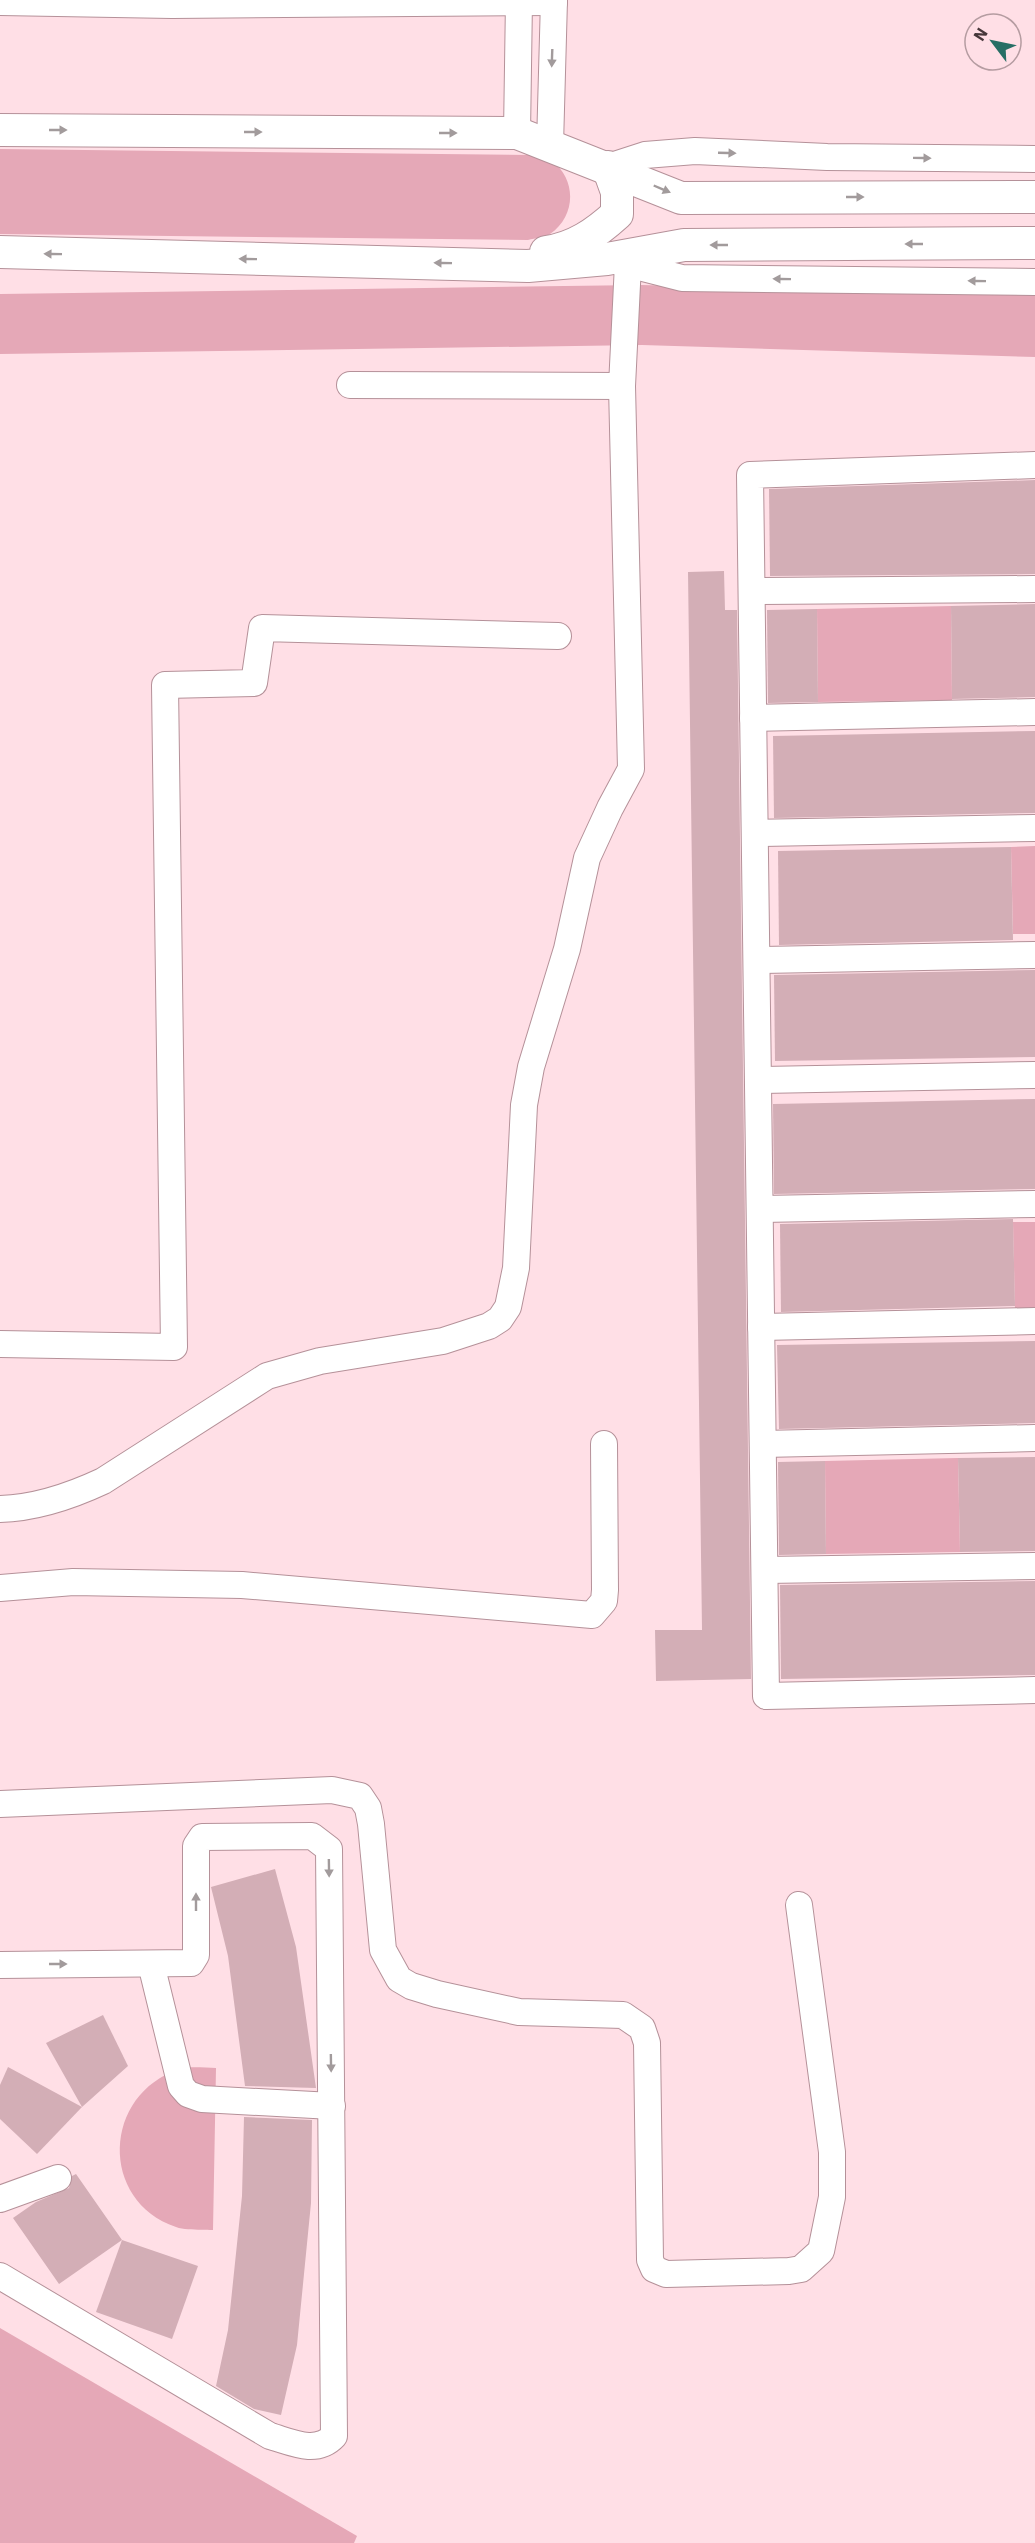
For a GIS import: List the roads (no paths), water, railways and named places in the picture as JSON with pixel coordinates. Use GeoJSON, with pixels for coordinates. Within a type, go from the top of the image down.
{"type":"FeatureCollection","features":[{"type":"Feature","properties":{"kind":"main road"},"geometry":{"type":"LineString","coordinates":[[0,130],[517,133],[608,167],[681,198],[1035,197]]}},
{"type":"Feature","properties":{"kind":"main road"},"geometry":{"type":"LineString","coordinates":[[491,265],[510,257],[566,249],[601,230],[617,214],[616,192],[608,167]]}},
{"type":"Feature","properties":{"kind":"main road"},"geometry":{"type":"LineString","coordinates":[[0,252],[528,266],[617,261],[684,245],[1035,243]]}},
{"type":"Feature","properties":{"kind":"street"},"geometry":{"type":"LineString","coordinates":[[517,133],[519,1]]}},
{"type":"Feature","properties":{"kind":"street"},"geometry":{"type":"LineString","coordinates":[[0,2],[554,1],[550,145]]}},
{"type":"Feature","properties":{"kind":"street"},"geometry":{"type":"LineString","coordinates":[[608,167],[645,154],[695,151],[827,157],[1035,159]]}},
{"type":"Feature","properties":{"kind":"street"},"geometry":{"type":"LineString","coordinates":[[0,1509],[47,1503],[76,1494],[104,1481],[267,1376],[320,1361],[443,1341],[489,1326],[500,1319],[508,1307],[516,1268],[524,1105],[531,1067],[567,949],[587,858],[610,807],[631,769],[617,261],[682,278],[1035,282]]}},
{"type":"Feature","properties":{"kind":"street"},"geometry":{"type":"LineString","coordinates":[[350,385],[622,386]]}},
{"type":"Feature","properties":{"kind":"street"},"geometry":{"type":"LineString","coordinates":[[1035,465],[750,475],[766,1696],[1035,1690]]}},
{"type":"Feature","properties":{"kind":"street"},"geometry":{"type":"LineString","coordinates":[[752,591],[1035,589]]}},
{"type":"Feature","properties":{"kind":"street"},"geometry":{"type":"LineString","coordinates":[[0,1344],[174,1347],[165,685],[254,683],[262,628],[558,636]]}},
{"type":"Feature","properties":{"kind":"street"},"geometry":{"type":"LineString","coordinates":[[753,718],[1035,712]]}},
{"type":"Feature","properties":{"kind":"street"},"geometry":{"type":"LineString","coordinates":[[755,833],[1035,828]]}},
{"type":"Feature","properties":{"kind":"street"},"geometry":{"type":"LineString","coordinates":[[757,960],[1035,955]]}},
{"type":"Feature","properties":{"kind":"street"},"geometry":{"type":"LineString","coordinates":[[758,1080],[1035,1075]]}},
{"type":"Feature","properties":{"kind":"street"},"geometry":{"type":"LineString","coordinates":[[760,1209],[1035,1204]]}},
{"type":"Feature","properties":{"kind":"street"},"geometry":{"type":"LineString","coordinates":[[761,1327],[1035,1321]]}},
{"type":"Feature","properties":{"kind":"street"},"geometry":{"type":"LineString","coordinates":[[763,1444],[1035,1438]]}},
{"type":"Feature","properties":{"kind":"street"},"geometry":{"type":"LineString","coordinates":[[0,1588],[73,1582],[242,1586],[592,1615],[604,1601],[605,1590],[604,1444]]}},
{"type":"Feature","properties":{"kind":"street"},"geometry":{"type":"LineString","coordinates":[[765,1570],[1035,1566]]}},
{"type":"Feature","properties":{"kind":"street"},"geometry":{"type":"LineString","coordinates":[[0,1804],[332,1790],[360,1796],[368,1808],[371,1824],[383,1950],[399,1978],[411,1986],[437,1994],[519,2012],[623,2015],[642,2028],[647,2043],[650,2260],[654,2269],[666,2274],[789,2271],[801,2269],[821,2251],[832,2197],[832,2152],[799,1905]]}},
{"type":"Feature","properties":{"kind":"street"},"geometry":{"type":"LineString","coordinates":[[0,1965],[191,1963],[196,1955],[196,1846],[202,1838],[312,1836],[329,1849],[335,2430],[329,2442],[319,2447],[304,2446],[270,2436],[0,2276]]}},
{"type":"Feature","properties":{"kind":"street"},"geometry":{"type":"LineString","coordinates":[[152,1964],[181,2086],[188,2094],[202,2099],[332,2106]]}},
{"type":"Feature","properties":{"kind":"street"},"geometry":{"type":"LineString","coordinates":[[0,2199],[58,2178]]}}]}
